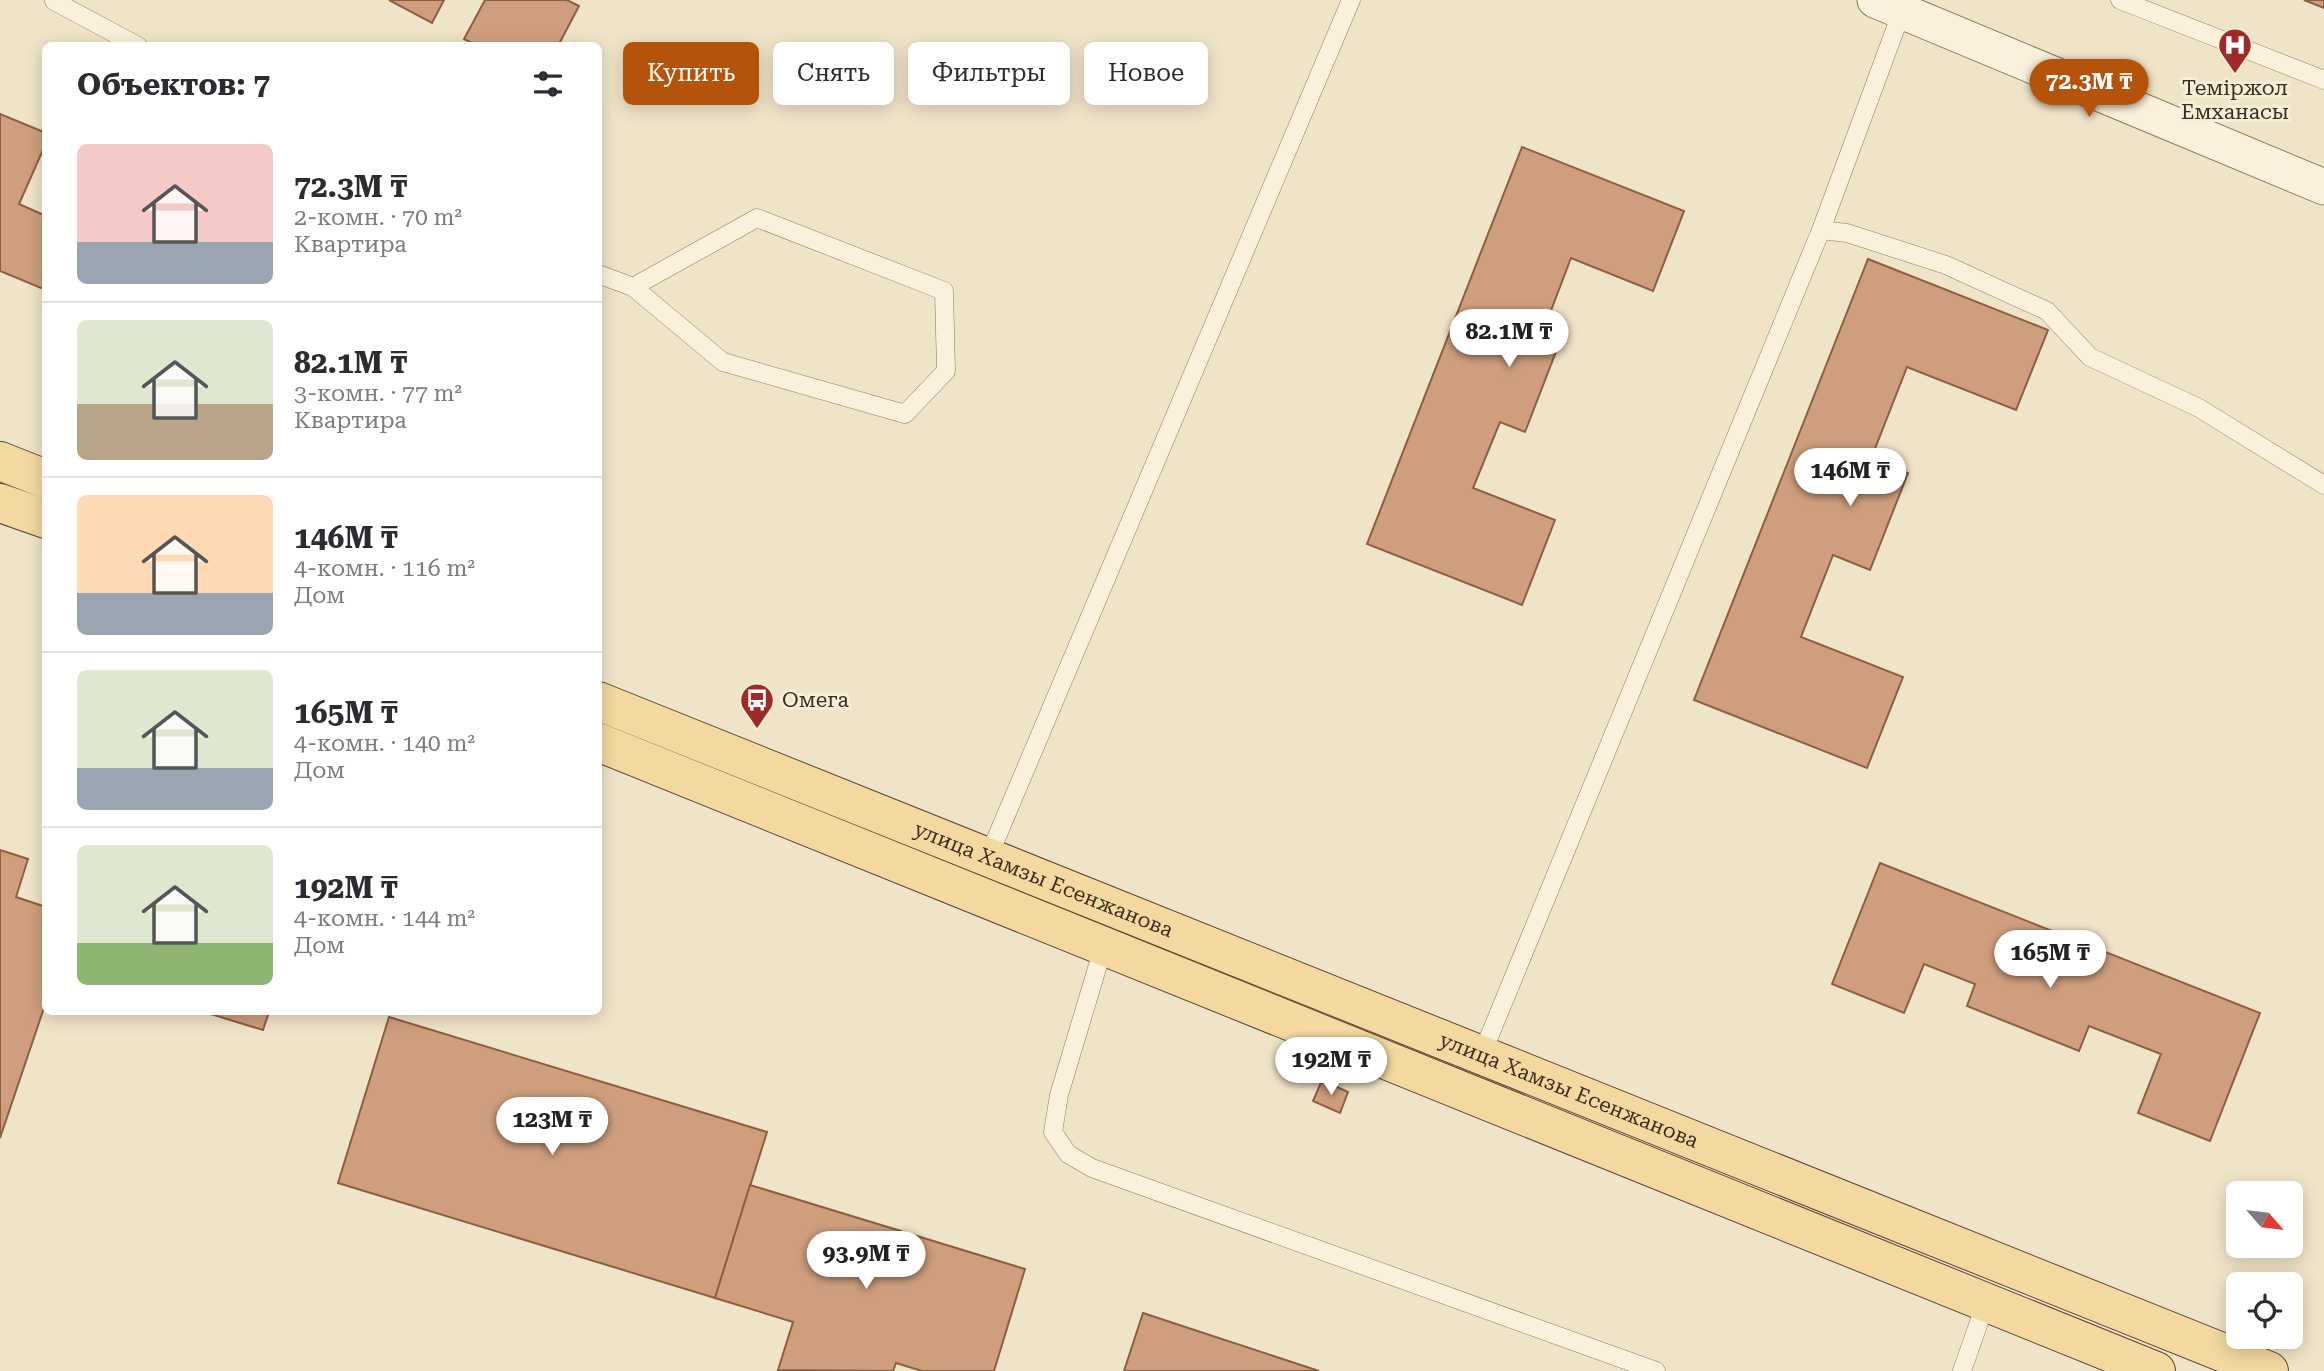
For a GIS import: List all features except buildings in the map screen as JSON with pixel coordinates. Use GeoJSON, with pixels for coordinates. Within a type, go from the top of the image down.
{"type":"FeatureCollection","features":[{"type":"Feature","properties":{"kind":"main road"},"geometry":{"type":"LineString","coordinates":[[0,461],[42,477]]}},
{"type":"Feature","properties":{"kind":"main road"},"geometry":{"type":"LineString","coordinates":[[0,503],[42,518]]}},
{"type":"Feature","properties":{"kind":"main road","name":"улица Хамзы Есенжанова"},"geometry":{"type":"LineString","coordinates":[[602,703],[2269,1371]]}},
{"type":"Feature","properties":{"kind":"main road","name":"улица Хамзы Есенжанова"},"geometry":{"type":"LineString","coordinates":[[602,744],[2156,1371]]}},
{"type":"Feature","properties":{"kind":"street"},"geometry":{"type":"LineString","coordinates":[[1888,6],[2324,187]]}},
{"type":"Feature","properties":{"kind":"lane"},"geometry":{"type":"LineString","coordinates":[[972,892],[1351,0]]}},
{"type":"Feature","properties":{"kind":"lane"},"geometry":{"type":"LineString","coordinates":[[2120,0],[2324,80]]}},
{"type":"Feature","properties":{"kind":"lane"},"geometry":{"type":"LineString","coordinates":[[54,1],[131,42]]}},
{"type":"Feature","properties":{"kind":"lane"},"geometry":{"type":"LineString","coordinates":[[1482,1054],[1821,230],[1888,6]]}},
{"type":"Feature","properties":{"kind":"lane"},"geometry":{"type":"LineString","coordinates":[[602,275],[632,286],[723,362],[905,414],[946,371],[944,291],[757,218],[632,286]]}},
{"type":"Feature","properties":{"kind":"lane"},"geometry":{"type":"LineString","coordinates":[[1821,230],[1847,233],[1946,265],[2047,311],[2090,357],[2199,408],[2324,485]]}},
{"type":"Feature","properties":{"kind":"lane"},"geometry":{"type":"LineString","coordinates":[[1104,945],[1059,1095],[1053,1132],[1068,1154],[1091,1168],[1656,1371]]}},
{"type":"Feature","properties":{"kind":"lane"},"geometry":{"type":"LineString","coordinates":[[1962,1371],[1986,1302]]}},
{"type":"Feature","properties":{"kind":"place","name":"Теміржол Емханасы"},"geometry":{"type":"Point","coordinates":[2235,75]}},
{"type":"Feature","properties":{"kind":"place","name":"Омега"},"geometry":{"type":"Point","coordinates":[757,730]}}]}
